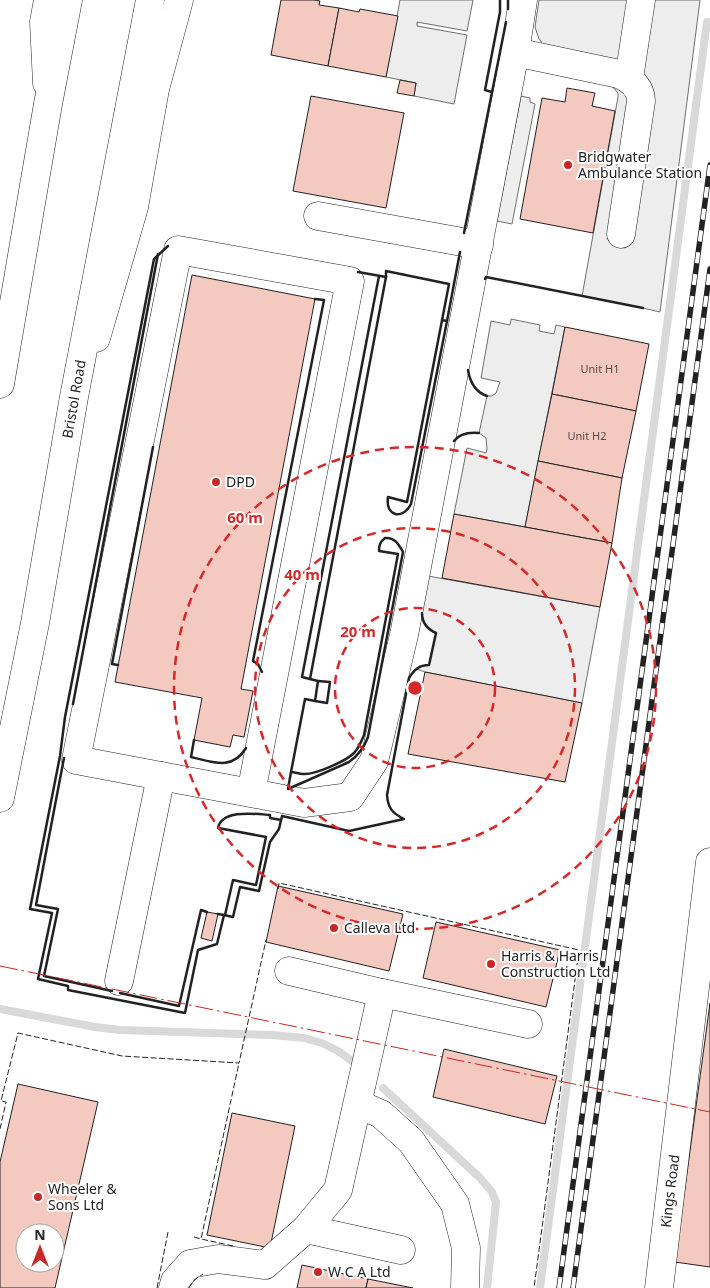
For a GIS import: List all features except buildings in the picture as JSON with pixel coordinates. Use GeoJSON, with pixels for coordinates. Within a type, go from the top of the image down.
{"type":"FeatureCollection","features":[{"type":"Feature","properties":{"kind":"street"},"geometry":{"type":"LineString","coordinates":[[48,0],[44,22],[48,104]]}},
{"type":"Feature","properties":{"kind":"street"},"geometry":{"type":"LineString","coordinates":[[0,384],[48,104],[68,0]]}},
{"type":"Feature","properties":{"kind":"street","name":"Bristol Road"},"geometry":{"type":"LineString","coordinates":[[0,798],[35,622],[74,397],[150,0]]}},
{"type":"Feature","properties":{"kind":"street"},"geometry":{"type":"LineString","coordinates":[[66,441],[134,207],[155,88],[179,0]]}},
{"type":"Feature","properties":{"kind":"street"},"geometry":{"type":"LineString","coordinates":[[251,792],[350,281],[178,250],[76,760],[304,803],[350,798],[374,761],[406,625],[479,245],[523,0]]}},
{"type":"Feature","properties":{"kind":"street"},"geometry":{"type":"LineString","coordinates":[[629,78],[641,0]]}},
{"type":"Feature","properties":{"kind":"street"},"geometry":{"type":"LineString","coordinates":[[515,52],[619,74],[629,78],[641,94],[621,234]]}},
{"type":"Feature","properties":{"kind":"street"},"geometry":{"type":"LineString","coordinates":[[318,216],[479,245]]}},
{"type":"Feature","properties":{"kind":"street"},"geometry":{"type":"LineString","coordinates":[[119,981],[161,776]]}},
{"type":"Feature","properties":{"kind":"street","name":"Kings Road"},"geometry":{"type":"LineString","coordinates":[[659,1288],[710,862]]}},
{"type":"Feature","properties":{"kind":"street"},"geometry":{"type":"LineString","coordinates":[[289,971],[528,1024]]}},
{"type":"Feature","properties":{"kind":"street"},"geometry":{"type":"LineString","coordinates":[[173,1288],[175,1281],[190,1264],[218,1259],[265,1265],[306,1229],[338,1190],[382,993]]}},
{"type":"Feature","properties":{"kind":"street"},"geometry":{"type":"LineString","coordinates":[[358,1104],[381,1114],[411,1140],[455,1204],[466,1248],[465,1288]]}},
{"type":"Feature","properties":{"kind":"street"},"geometry":{"type":"LineString","coordinates":[[306,1229],[401,1250]]}},
{"type":"Feature","properties":{"kind":"shaded area"},"geometry":{"type":"Polygon","coordinates":[[[400,0],[473,0],[467,31],[417,22],[417,26],[467,35],[454,104],[414,96],[416,83],[386,77],[400,0]]]}},
{"type":"Feature","properties":{"kind":"shaded area"},"geometry":{"type":"Polygon","coordinates":[[[539,0],[700,0],[660,312],[582,296],[618,93],[611,85],[543,44],[535,27],[539,0]]]}},
{"type":"Feature","properties":{"kind":"shaded area"},"geometry":{"type":"Polygon","coordinates":[[[521,96],[530,98],[530,102],[535,104],[512,224],[497,221],[521,96]]]}},
{"type":"Feature","properties":{"kind":"shaded area"},"geometry":{"type":"Polygon","coordinates":[[[511,319],[540,325],[539,331],[554,334],[556,325],[565,327],[525,527],[454,514],[467,448],[486,453],[486,438],[479,433],[487,396],[492,396],[496,393],[500,382],[481,378],[491,321],[510,325],[511,319]]]}},
{"type":"Feature","properties":{"kind":"shaded area"},"geometry":{"type":"Polygon","coordinates":[[[428,576],[600,607],[582,703],[417,669],[421,666],[429,665],[436,634],[429,630],[421,614],[428,576]]]}},
{"type":"Feature","properties":{"kind":"waterway"},"geometry":{"type":"LineString","coordinates":[[540,1288],[707,22]]}},
{"type":"Feature","properties":{"kind":"waterway"},"geometry":{"type":"LineString","coordinates":[[0,1009],[120,1030],[273,1035],[304,1038],[322,1043],[352,1061]]}},
{"type":"Feature","properties":{"kind":"waterway"},"geometry":{"type":"LineString","coordinates":[[383,1088],[479,1177],[492,1192],[496,1202],[487,1288]]}},
{"type":"Feature","properties":{"kind":"railway"},"geometry":{"type":"LineString","coordinates":[[559,1288],[710,165]]}},
{"type":"Feature","properties":{"kind":"railway"},"geometry":{"type":"LineString","coordinates":[[573,1288],[710,269]]}},
{"type":"Feature","properties":{"kind":"fence"},"geometry":{"type":"LineString","coordinates":[[278,889],[279,883],[579,950],[534,1288]]}},
{"type":"Feature","properties":{"kind":"fence"},"geometry":{"type":"LineString","coordinates":[[0,1129],[6,1102],[1,1101],[18,1033],[122,1056],[239,1063],[266,940]]}},
{"type":"Feature","properties":{"kind":"fence"},"geometry":{"type":"LineString","coordinates":[[233,1246],[201,1239],[239,1063]]}},
{"type":"Feature","properties":{"kind":"fence"},"geometry":{"type":"LineString","coordinates":[[157,1288],[168,1232]]}},
{"type":"Feature","properties":{"kind":"fence"},"geometry":{"type":"LineString","coordinates":[[194,1237],[201,1239]]}},
{"type":"Feature","properties":{"kind":"fence"},"geometry":{"type":"LineString","coordinates":[[189,1288],[194,1280],[203,1274]]}},
{"type":"Feature","properties":{"kind":"wall"},"geometry":{"type":"LineString","coordinates":[[492,92],[485,90],[500,12],[500,0]]}},
{"type":"Feature","properties":{"kind":"wall"},"geometry":{"type":"LineString","coordinates":[[508,0],[508,9]]}},
{"type":"Feature","properties":{"kind":"wall"},"geometry":{"type":"LineString","coordinates":[[464,233],[506,22]]}},
{"type":"Feature","properties":{"kind":"wall"},"geometry":{"type":"LineString","coordinates":[[168,246],[154,259],[65,717],[60,756],[30,909],[52,913],[38,979],[68,986],[68,990],[185,1013],[198,950],[217,944],[224,915],[218,914]]}},
{"type":"Feature","properties":{"kind":"wall"},"geometry":{"type":"LineString","coordinates":[[447,321],[460,252]]}},
{"type":"Feature","properties":{"kind":"wall"},"geometry":{"type":"LineString","coordinates":[[73,704],[158,254]]}},
{"type":"Feature","properties":{"kind":"wall"},"geometry":{"type":"LineString","coordinates":[[358,272],[386,277],[386,271],[449,284],[407,502],[388,497],[389,509],[395,514],[404,512],[411,504],[447,321],[442,320]]}},
{"type":"Feature","properties":{"kind":"wall"},"geometry":{"type":"LineString","coordinates":[[379,276],[302,677],[310,679],[386,277]]}},
{"type":"Feature","properties":{"kind":"wall"},"geometry":{"type":"LineString","coordinates":[[485,279],[486,277],[643,308]]}},
{"type":"Feature","properties":{"kind":"wall"},"geometry":{"type":"LineString","coordinates":[[262,672],[258,664],[253,661],[324,300],[315,299]]}},
{"type":"Feature","properties":{"kind":"wall"},"geometry":{"type":"LineString","coordinates":[[468,370],[474,386],[479,392],[487,396]]}},
{"type":"Feature","properties":{"kind":"wall"},"geometry":{"type":"LineString","coordinates":[[454,441],[459,436],[465,434],[479,433]]}},
{"type":"Feature","properties":{"kind":"wall"},"geometry":{"type":"LineString","coordinates":[[118,665],[112,664],[153,447]]}},
{"type":"Feature","properties":{"kind":"wall"},"geometry":{"type":"LineString","coordinates":[[385,538],[394,540],[403,552],[365,745],[356,757],[349,762],[288,789],[291,772],[308,774],[338,763],[354,753],[364,735],[398,554],[379,551],[380,544],[385,538]]}},
{"type":"Feature","properties":{"kind":"wall"},"geometry":{"type":"LineString","coordinates":[[224,915],[233,917],[240,887],[259,891],[270,842],[279,829],[282,816],[349,831],[404,819],[391,810],[387,795],[409,678],[417,668],[429,665],[436,633],[426,625],[422,613]]}},
{"type":"Feature","properties":{"kind":"wall"},"geometry":{"type":"LineString","coordinates":[[291,772],[305,699],[315,701],[318,681],[310,679]]}},
{"type":"Feature","properties":{"kind":"wall"},"geometry":{"type":"LineString","coordinates":[[315,701],[327,703],[330,682],[318,681]]}},
{"type":"Feature","properties":{"kind":"wall"},"geometry":{"type":"LineString","coordinates":[[194,740],[191,757],[214,762],[222,763],[235,760],[246,748]]}},
{"type":"Feature","properties":{"kind":"wall"},"geometry":{"type":"LineString","coordinates":[[64,758],[36,905],[58,909],[44,976],[112,991]]}},
{"type":"Feature","properties":{"kind":"wall"},"geometry":{"type":"LineString","coordinates":[[225,915],[233,880],[256,885],[266,837],[218,828],[221,822],[233,815],[240,814],[270,815],[270,818],[281,820]]}},
{"type":"Feature","properties":{"kind":"wall"},"geometry":{"type":"LineString","coordinates":[[120,993],[179,1006],[201,910],[207,912]]}},
{"type":"Feature","properties":{"kind":"power"},"geometry":{"type":"LineString","coordinates":[[0,966],[710,1112]]}},
{"type":"Feature","properties":{"kind":"place","name":"Bridgwater Ambulance Station"},"geometry":{"type":"Point","coordinates":[568,165]}},
{"type":"Feature","properties":{"kind":"place","name":"DPD"},"geometry":{"type":"Point","coordinates":[216,482]}},
{"type":"Feature","properties":{"kind":"place","name":"Calleva Ltd"},"geometry":{"type":"Point","coordinates":[334,928]}},
{"type":"Feature","properties":{"kind":"place","name":"Harris & Harris Construction Ltd"},"geometry":{"type":"Point","coordinates":[491,964]}},
{"type":"Feature","properties":{"kind":"place","name":"Wheeler & Sons Ltd"},"geometry":{"type":"Point","coordinates":[38,1197]}},
{"type":"Feature","properties":{"kind":"place","name":"W C A Ltd"},"geometry":{"type":"Point","coordinates":[318,1272]}}]}
